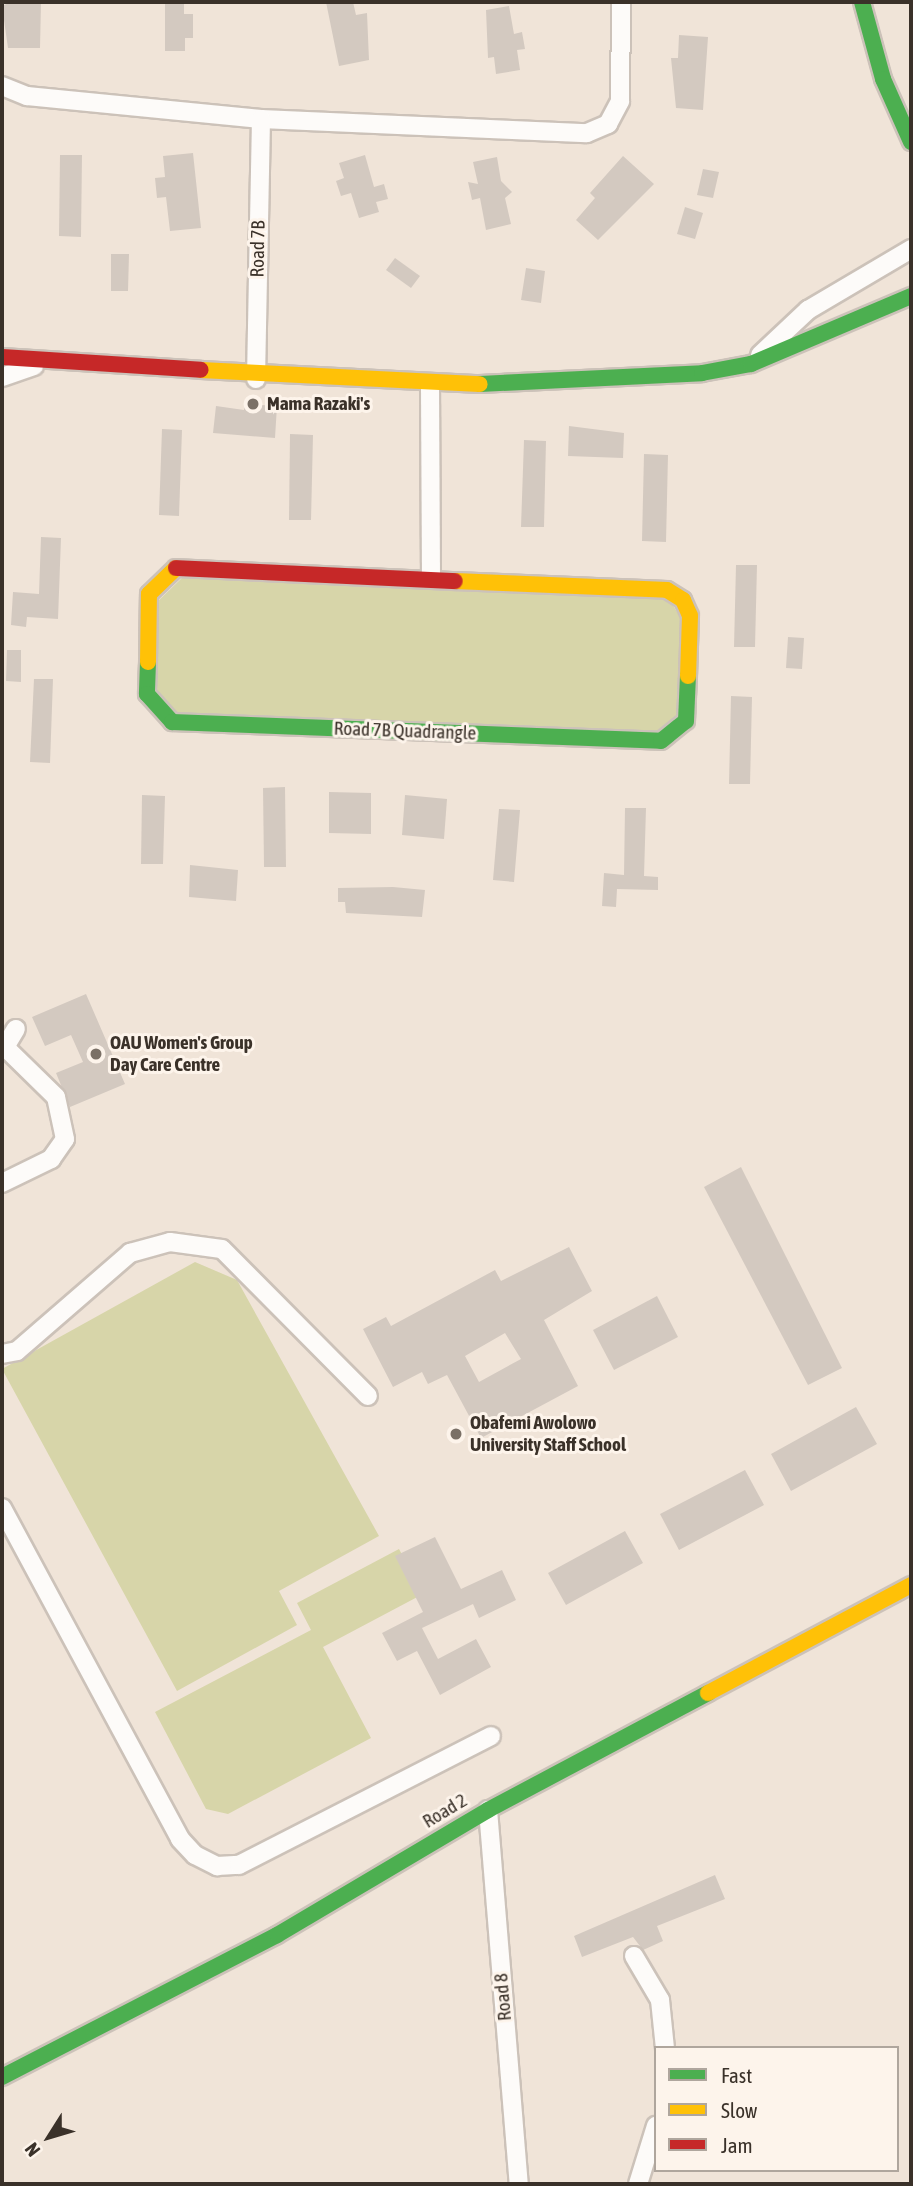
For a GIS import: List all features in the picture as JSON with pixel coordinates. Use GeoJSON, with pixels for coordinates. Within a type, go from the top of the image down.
{"type":"FeatureCollection","features":[{"type":"Feature","properties":{"kind":"street"},"geometry":{"type":"LineString","coordinates":[[2,86],[27,96],[261,119],[587,134],[608,124],[620,101],[621,2]]}},
{"type":"Feature","properties":{"kind":"street"},"geometry":{"type":"LineString","coordinates":[[862,2],[883,79],[911,142]]}},
{"type":"Feature","properties":{"kind":"street","name":"Road 7B"},"geometry":{"type":"LineString","coordinates":[[256,379],[261,119]]}},
{"type":"Feature","properties":{"kind":"street"},"geometry":{"type":"LineString","coordinates":[[751,364],[808,310],[911,249]]}},
{"type":"Feature","properties":{"kind":"street"},"geometry":{"type":"LineString","coordinates":[[2,357],[48,364],[256,379],[430,386],[702,373],[751,364],[911,296]]}},
{"type":"Feature","properties":{"kind":"street"},"geometry":{"type":"LineString","coordinates":[[2,377],[48,364]]}},
{"type":"Feature","properties":{"kind":"street"},"geometry":{"type":"LineString","coordinates":[[430,386],[431,576]]}},
{"type":"Feature","properties":{"kind":"street","name":"Road 7B Quadrangle"},"geometry":{"type":"LineString","coordinates":[[176,568],[431,576],[667,590],[683,600],[690,617],[685,721],[662,741],[172,722],[147,694],[149,594],[176,568]]}},
{"type":"Feature","properties":{"kind":"street"},"geometry":{"type":"LineString","coordinates":[[2,1183],[51,1158],[65,1139],[56,1097],[5,1047],[16,1029]]}},
{"type":"Feature","properties":{"kind":"street"},"geometry":{"type":"LineString","coordinates":[[2,1354],[17,1351],[130,1253],[170,1242],[222,1249],[368,1396]]}},
{"type":"Feature","properties":{"kind":"street"},"geometry":{"type":"LineString","coordinates":[[2,1508],[180,1839],[195,1855],[217,1866],[239,1865],[491,1736]]}},
{"type":"Feature","properties":{"kind":"street","name":"Road 2"},"geometry":{"type":"LineString","coordinates":[[2,2077],[277,1935],[488,1810],[911,1585]]}},
{"type":"Feature","properties":{"kind":"street","name":"Road 8"},"geometry":{"type":"LineString","coordinates":[[488,1810],[519,2184]]}},
{"type":"Feature","properties":{"kind":"street"},"geometry":{"type":"LineString","coordinates":[[634,1956],[660,2000],[665,2046]]}},
{"type":"Feature","properties":{"kind":"street"},"geometry":{"type":"LineString","coordinates":[[638,2184],[654,2132]]}},
{"type":"Feature","properties":{"kind":"shaded area"},"geometry":{"type":"Polygon","coordinates":[[[185,575],[653,595],[672,604],[681,618],[677,716],[657,735],[174,716],[153,690],[155,604],[185,575]]]}},
{"type":"Feature","properties":{"kind":"shaded area"},"geometry":{"type":"Polygon","coordinates":[[[195,1262],[237,1280],[379,1536],[279,1591],[297,1625],[177,1691],[2,1369],[195,1262]]]}},
{"type":"Feature","properties":{"kind":"shaded area"},"geometry":{"type":"Polygon","coordinates":[[[399,1549],[423,1594],[323,1647],[371,1738],[228,1814],[206,1809],[155,1712],[311,1630],[297,1603],[399,1549]]]}},
{"type":"Feature","properties":{"kind":"building"},"geometry":{"type":"Polygon","coordinates":[[[11,2],[41,2],[40,48],[8,48],[2,6],[11,2]]]}},
{"type":"Feature","properties":{"kind":"building"},"geometry":{"type":"Polygon","coordinates":[[[165,2],[184,2],[184,14],[193,14],[193,38],[185,38],[185,51],[165,51],[165,2]]]}},
{"type":"Feature","properties":{"kind":"building"},"geometry":{"type":"Polygon","coordinates":[[[326,2],[353,2],[356,15],[367,13],[369,60],[339,66],[326,2]]]}},
{"type":"Feature","properties":{"kind":"building"},"geometry":{"type":"Polygon","coordinates":[[[509,6],[514,34],[522,32],[525,49],[517,50],[520,70],[496,74],[494,57],[488,58],[486,10],[509,6]]]}},
{"type":"Feature","properties":{"kind":"building"},"geometry":{"type":"Polygon","coordinates":[[[679,35],[708,37],[703,110],[676,108],[671,58],[678,58],[679,35]]]}},
{"type":"Feature","properties":{"kind":"building"},"geometry":{"type":"Polygon","coordinates":[[[193,153],[201,228],[170,231],[166,197],[157,198],[155,178],[165,177],[163,156],[193,153]]]}},
{"type":"Feature","properties":{"kind":"building"},"geometry":{"type":"Polygon","coordinates":[[[60,155],[82,155],[81,237],[59,236],[60,155]]]}},
{"type":"Feature","properties":{"kind":"building"},"geometry":{"type":"Polygon","coordinates":[[[365,155],[374,187],[384,184],[388,199],[376,202],[379,212],[359,218],[351,193],[341,196],[336,181],[344,178],[339,163],[365,155]]]}},
{"type":"Feature","properties":{"kind":"building"},"geometry":{"type":"Polygon","coordinates":[[[623,156],[654,184],[598,240],[576,220],[595,198],[590,193],[623,156]]]}},
{"type":"Feature","properties":{"kind":"building"},"geometry":{"type":"Polygon","coordinates":[[[497,157],[501,181],[512,192],[505,198],[511,224],[486,230],[480,198],[472,200],[468,182],[478,184],[473,162],[497,157]]]}},
{"type":"Feature","properties":{"kind":"building"},"geometry":{"type":"Polygon","coordinates":[[[703,169],[719,172],[713,198],[697,195],[703,169]]]}},
{"type":"Feature","properties":{"kind":"building"},"geometry":{"type":"Polygon","coordinates":[[[685,207],[703,213],[695,239],[677,234],[685,207]]]}},
{"type":"Feature","properties":{"kind":"building"},"geometry":{"type":"Polygon","coordinates":[[[111,254],[129,254],[128,291],[111,291],[111,254]]]}},
{"type":"Feature","properties":{"kind":"building"},"geometry":{"type":"Polygon","coordinates":[[[395,258],[420,276],[411,288],[386,270],[395,258]]]}},
{"type":"Feature","properties":{"kind":"building"},"geometry":{"type":"Polygon","coordinates":[[[526,268],[545,271],[541,303],[521,300],[526,268]]]}},
{"type":"Feature","properties":{"kind":"building"},"geometry":{"type":"Polygon","coordinates":[[[244,404],[277,406],[275,438],[213,433],[216,406],[244,410],[244,404]]]}},
{"type":"Feature","properties":{"kind":"building"},"geometry":{"type":"Polygon","coordinates":[[[569,426],[624,433],[623,458],[568,456],[569,426]]]}},
{"type":"Feature","properties":{"kind":"building"},"geometry":{"type":"Polygon","coordinates":[[[162,429],[182,430],[179,516],[159,515],[162,429]]]}},
{"type":"Feature","properties":{"kind":"building"},"geometry":{"type":"Polygon","coordinates":[[[290,434],[313,435],[311,520],[289,520],[290,434]]]}},
{"type":"Feature","properties":{"kind":"building"},"geometry":{"type":"Polygon","coordinates":[[[524,440],[546,441],[544,527],[521,527],[524,440]]]}},
{"type":"Feature","properties":{"kind":"building"},"geometry":{"type":"Polygon","coordinates":[[[644,454],[668,455],[666,542],[642,541],[644,454]]]}},
{"type":"Feature","properties":{"kind":"building"},"geometry":{"type":"Polygon","coordinates":[[[41,537],[61,538],[58,619],[27,617],[26,627],[11,625],[13,592],[39,594],[41,537]]]}},
{"type":"Feature","properties":{"kind":"building"},"geometry":{"type":"Polygon","coordinates":[[[736,565],[757,565],[755,647],[734,647],[736,565]]]}},
{"type":"Feature","properties":{"kind":"building"},"geometry":{"type":"Polygon","coordinates":[[[788,637],[804,638],[802,669],[786,668],[788,637]]]}},
{"type":"Feature","properties":{"kind":"building"},"geometry":{"type":"Polygon","coordinates":[[[7,650],[21,650],[21,682],[6,681],[7,650]]]}},
{"type":"Feature","properties":{"kind":"building"},"geometry":{"type":"Polygon","coordinates":[[[34,679],[53,679],[50,763],[30,762],[34,679]]]}},
{"type":"Feature","properties":{"kind":"building"},"geometry":{"type":"Polygon","coordinates":[[[731,696],[752,697],[750,784],[729,784],[731,696]]]}},
{"type":"Feature","properties":{"kind":"building"},"geometry":{"type":"Polygon","coordinates":[[[285,787],[286,867],[264,867],[263,788],[285,787]]]}},
{"type":"Feature","properties":{"kind":"building"},"geometry":{"type":"Polygon","coordinates":[[[329,792],[371,793],[371,834],[329,833],[329,792]]]}},
{"type":"Feature","properties":{"kind":"building"},"geometry":{"type":"Polygon","coordinates":[[[142,795],[165,796],[163,864],[141,864],[142,795]]]}},
{"type":"Feature","properties":{"kind":"building"},"geometry":{"type":"Polygon","coordinates":[[[405,795],[447,799],[444,839],[402,835],[405,795]]]}},
{"type":"Feature","properties":{"kind":"building"},"geometry":{"type":"Polygon","coordinates":[[[625,808],[646,808],[644,876],[658,877],[658,890],[617,889],[616,907],[602,906],[604,873],[624,875],[625,808]]]}},
{"type":"Feature","properties":{"kind":"building"},"geometry":{"type":"Polygon","coordinates":[[[499,809],[520,810],[514,882],[493,880],[499,809]]]}},
{"type":"Feature","properties":{"kind":"building"},"geometry":{"type":"Polygon","coordinates":[[[190,865],[238,870],[236,901],[189,897],[190,865]]]}},
{"type":"Feature","properties":{"kind":"building"},"geometry":{"type":"Polygon","coordinates":[[[393,887],[425,890],[422,917],[346,913],[345,902],[338,902],[338,888],[393,887]]]}},
{"type":"Feature","properties":{"kind":"building","name":"OAU Women's Group Day Care Centre"},"geometry":{"type":"Polygon","coordinates":[[[86,994],[125,1084],[70,1107],[56,1073],[83,1062],[71,1035],[45,1046],[32,1017],[86,994]]]}},
{"type":"Feature","properties":{"kind":"building"},"geometry":{"type":"Polygon","coordinates":[[[741,1167],[842,1368],[808,1385],[704,1187],[741,1167]]]}},
{"type":"Feature","properties":{"kind":"building"},"geometry":{"type":"Polygon","coordinates":[[[569,1247],[592,1291],[544,1320],[578,1386],[481,1438],[447,1375],[428,1384],[422,1372],[393,1387],[363,1329],[386,1317],[391,1326],[495,1270],[501,1281],[569,1247]],[[505,1333],[465,1356],[479,1382],[521,1359],[505,1333]]]}},
{"type":"Feature","properties":{"kind":"building"},"geometry":{"type":"Polygon","coordinates":[[[657,1296],[678,1337],[614,1370],[593,1330],[657,1296]]]}},
{"type":"Feature","properties":{"kind":"building"},"geometry":{"type":"Polygon","coordinates":[[[856,1407],[877,1444],[791,1491],[771,1454],[856,1407]]]}},
{"type":"Feature","properties":{"kind":"building"},"geometry":{"type":"Polygon","coordinates":[[[745,1470],[764,1505],[679,1550],[660,1514],[745,1470]]]}},
{"type":"Feature","properties":{"kind":"building"},"geometry":{"type":"Polygon","coordinates":[[[625,1531],[643,1563],[566,1605],[548,1573],[625,1531]]]}},
{"type":"Feature","properties":{"kind":"building"},"geometry":{"type":"Polygon","coordinates":[[[435,1537],[461,1589],[502,1570],[516,1600],[479,1618],[473,1604],[422,1628],[438,1659],[476,1639],[491,1667],[440,1695],[417,1651],[397,1661],[382,1633],[423,1612],[395,1556],[435,1537]]]}},
{"type":"Feature","properties":{"kind":"building"},"geometry":{"type":"Polygon","coordinates":[[[715,1875],[725,1899],[657,1926],[663,1941],[643,1950],[633,1937],[582,1957],[574,1936],[715,1875]]]}},
{"type":"Feature","properties":{"kind":"traffic: fast"},"geometry":{"type":"LineString","coordinates":[[862,2],[883,79],[911,142]]}},
{"type":"Feature","properties":{"kind":"traffic: fast"},"geometry":{"type":"LineString","coordinates":[[480,384],[702,373],[751,364],[911,296]]}},
{"type":"Feature","properties":{"kind":"traffic: fast"},"geometry":{"type":"LineString","coordinates":[[148,662],[147,694],[172,722],[661,741],[686,721],[688,676]]}},
{"type":"Feature","properties":{"kind":"traffic: fast"},"geometry":{"type":"LineString","coordinates":[[2,2077],[277,1935],[488,1810],[708,1693]]}},
{"type":"Feature","properties":{"kind":"traffic: slow"},"geometry":{"type":"LineString","coordinates":[[201,370],[480,384]]}},
{"type":"Feature","properties":{"kind":"traffic: slow"},"geometry":{"type":"LineString","coordinates":[[148,662],[149,594],[176,568]]}},
{"type":"Feature","properties":{"kind":"traffic: slow"},"geometry":{"type":"LineString","coordinates":[[455,581],[667,590],[683,600],[690,616],[688,676]]}},
{"type":"Feature","properties":{"kind":"traffic: slow"},"geometry":{"type":"LineString","coordinates":[[708,1693],[911,1585]]}},
{"type":"Feature","properties":{"kind":"traffic: jam"},"geometry":{"type":"LineString","coordinates":[[2,357],[201,370]]}},
{"type":"Feature","properties":{"kind":"traffic: jam"},"geometry":{"type":"LineString","coordinates":[[176,568],[455,581]]}},
{"type":"Feature","properties":{"kind":"place","name":"Mama Razaki's"},"geometry":{"type":"Point","coordinates":[253,404]}},
{"type":"Feature","properties":{"kind":"place","name":"OAU Women's Group Day Care Centre"},"geometry":{"type":"Point","coordinates":[96,1054]}},
{"type":"Feature","properties":{"kind":"place","name":"Obafemi Awolowo University Staff School"},"geometry":{"type":"Point","coordinates":[456,1434]}}]}
